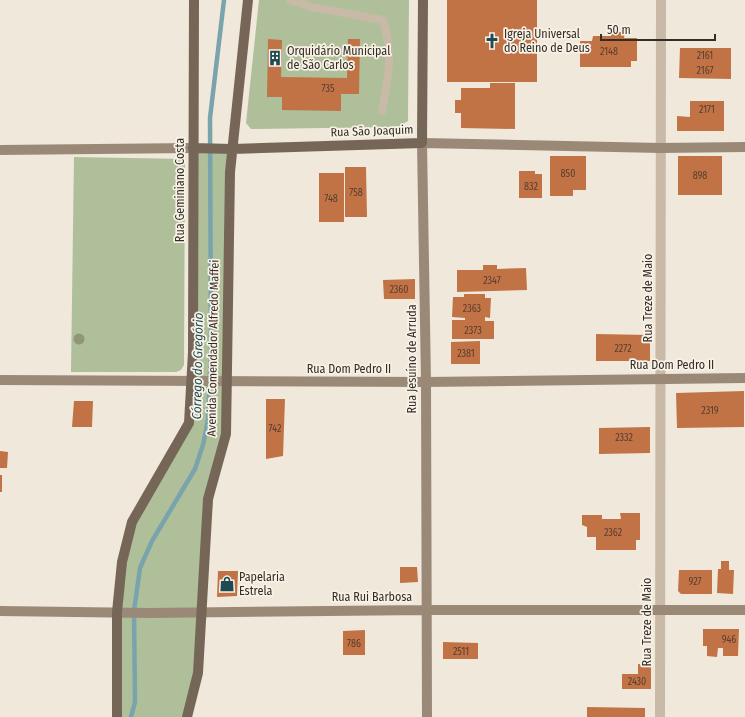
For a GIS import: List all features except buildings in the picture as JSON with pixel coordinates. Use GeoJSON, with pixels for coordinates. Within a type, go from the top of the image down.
{"type":"FeatureCollection","features":[{"type":"Feature","properties":{"kind":"main road","name":"Rua Geminiano Costa"},"geometry":{"type":"LineString","coordinates":[[194,0],[197,148],[193,352],[195,381]]}},
{"type":"Feature","properties":{"kind":"main road","name":"Avenida Comendador Alfredo Maffei"},"geometry":{"type":"LineString","coordinates":[[187,717],[198,673],[208,499],[226,434],[224,380],[230,179],[248,0]]}},
{"type":"Feature","properties":{"kind":"main road","name":"Rua Jesuíno de Arruda"},"geometry":{"type":"LineString","coordinates":[[423,0],[422,143],[426,382],[427,717]]}},
{"type":"Feature","properties":{"kind":"main road","name":"Rua São Joaquim"},"geometry":{"type":"LineString","coordinates":[[0,150],[232,149],[422,143],[661,148],[745,147]]}},
{"type":"Feature","properties":{"kind":"main road","name":"Rua Dom Pedro II"},"geometry":{"type":"LineString","coordinates":[[0,380],[426,382],[745,378]]}},
{"type":"Feature","properties":{"kind":"main road","name":"Avenida Comendador Alfredo Maffei"},"geometry":{"type":"LineString","coordinates":[[117,717],[122,562],[132,522],[189,423],[195,381]]}},
{"type":"Feature","properties":{"kind":"main road","name":"Rua Rui Barbosa"},"geometry":{"type":"LineString","coordinates":[[0,611],[150,613],[202,611],[745,610]]}},
{"type":"Feature","properties":{"kind":"street","name":"Rua Treze de Maio"},"geometry":{"type":"LineString","coordinates":[[660,717],[661,0]]}},
{"type":"Feature","properties":{"kind":"lane"},"geometry":{"type":"LineString","coordinates":[[290,0],[310,7],[383,20],[387,33],[391,58],[382,111]]}},
{"type":"Feature","properties":{"kind":"green space"},"geometry":{"type":"Polygon","coordinates":[[[259,0],[409,0],[408,121],[398,127],[251,129],[246,123],[259,0]]]}},
{"type":"Feature","properties":{"kind":"green space"},"geometry":{"type":"Polygon","coordinates":[[[193,148],[232,149],[226,434],[216,470],[202,611],[187,717],[117,717],[117,612],[132,522],[189,423],[193,148]]]}},
{"type":"Feature","properties":{"kind":"green space"},"geometry":{"type":"Polygon","coordinates":[[[74,157],[185,159],[184,365],[181,370],[176,372],[71,372],[74,157]]]}},
{"type":"Feature","properties":{"kind":"waterway","name":"Córrego do Gregório"},"geometry":{"type":"LineString","coordinates":[[131,717],[135,702],[134,611],[140,568],[152,541],[195,469],[203,445],[208,420],[211,351],[210,118],[224,0]]}},
{"type":"Feature","properties":{"kind":"place","name":"Igreja Universal do Reino de Deus"},"geometry":{"type":"Point","coordinates":[492,41]}},
{"type":"Feature","properties":{"kind":"place","name":"Orquidário Municipal de São Carlos"},"geometry":{"type":"Point","coordinates":[275,58]}},
{"type":"Feature","properties":{"kind":"place","name":"Papelaria Estrela"},"geometry":{"type":"Point","coordinates":[227,584]}}]}
